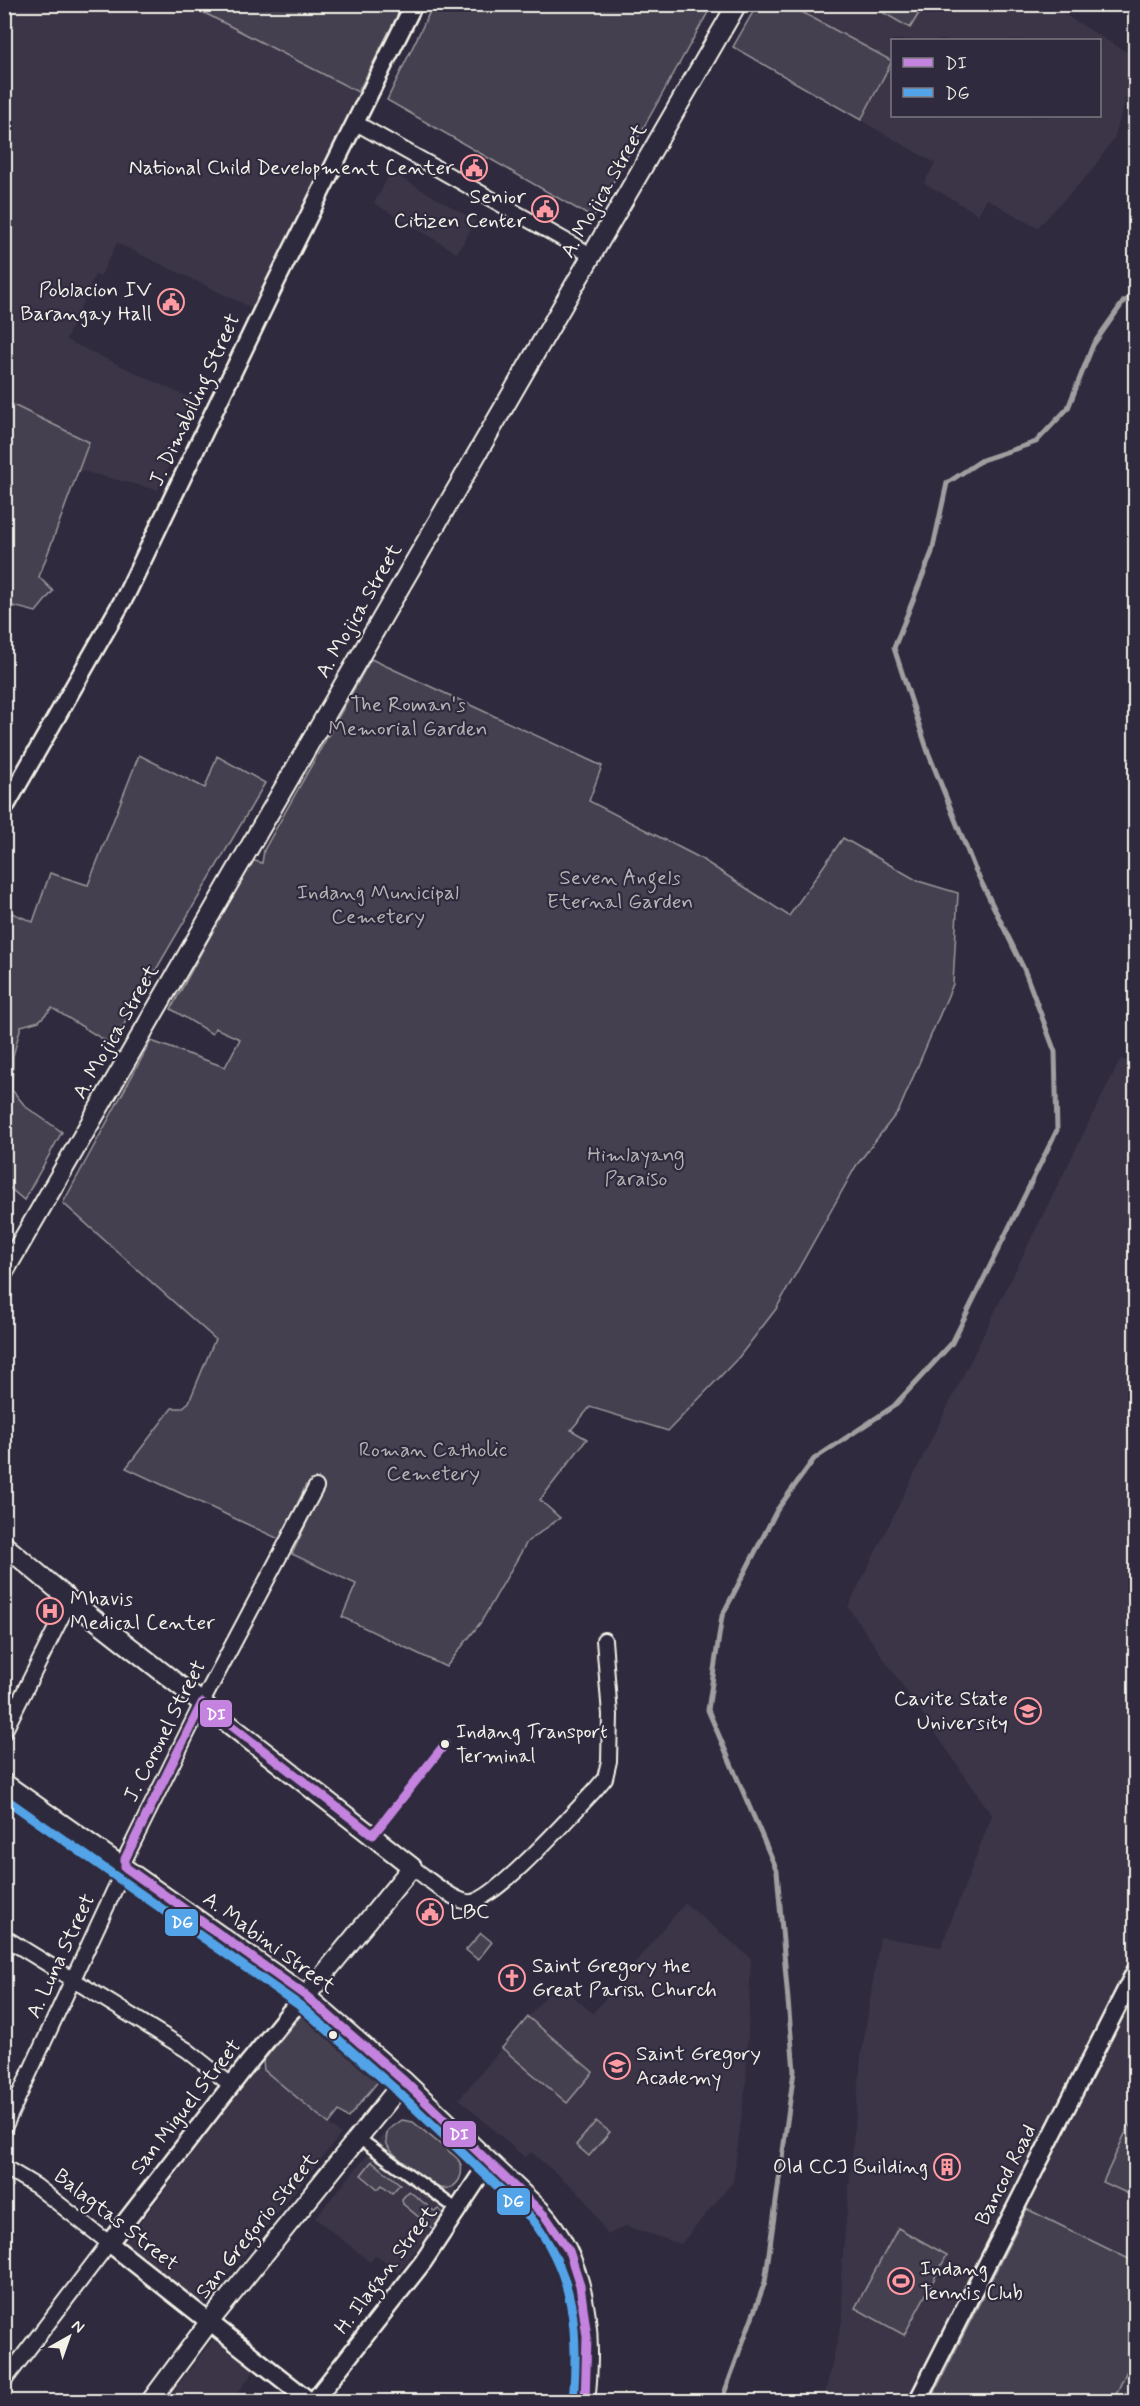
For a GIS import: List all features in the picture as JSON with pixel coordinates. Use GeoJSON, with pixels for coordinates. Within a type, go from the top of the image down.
{"type":"FeatureCollection","features":[{"type":"Feature","properties":{"kind":"main road","name":"A. Mojica Street"},"geometry":{"type":"LineString","coordinates":[[4,1272],[737,4]]}},
{"type":"Feature","properties":{"kind":"main road"},"geometry":{"type":"LineString","coordinates":[[4,1545],[70,1600],[412,1867]]}},
{"type":"Feature","properties":{"kind":"main road","name":"A. Mabini Street"},"geometry":{"type":"LineString","coordinates":[[4,1783],[306,1996],[404,2081],[545,2216],[572,2259],[582,2296],[587,2337],[585,2402]]}},
{"type":"Feature","properties":{"kind":"main road","name":"San Miguel Street"},"geometry":{"type":"LineString","coordinates":[[306,1996],[412,1867]]}},
{"type":"Feature","properties":{"kind":"main road","name":"San Gregorio Street"},"geometry":{"type":"LineString","coordinates":[[150,2402],[210,2321],[404,2081]]}},
{"type":"Feature","properties":{"kind":"street","name":"J. Dimabiling Street"},"geometry":{"type":"LineString","coordinates":[[4,809],[126,595],[275,284],[414,4]]}},
{"type":"Feature","properties":{"kind":"street"},"geometry":{"type":"LineString","coordinates":[[356,123],[593,256]]}},
{"type":"Feature","properties":{"kind":"street","name":"J. Coronel Street"},"geometry":{"type":"LineString","coordinates":[[125,1867],[125,1859],[202,1703],[316,1487]]}},
{"type":"Feature","properties":{"kind":"street"},"geometry":{"type":"LineString","coordinates":[[4,1732],[70,1600]]}},
{"type":"Feature","properties":{"kind":"street"},"geometry":{"type":"LineString","coordinates":[[412,1867],[458,1899],[468,1902],[480,1900],[510,1877],[600,1785],[605,1778],[609,1761],[610,1715],[604,1640]]}},
{"type":"Feature","properties":{"kind":"street","name":"A. Luna Street"},"geometry":{"type":"LineString","coordinates":[[4,2128],[125,1867]]}},
{"type":"Feature","properties":{"kind":"street"},"geometry":{"type":"LineString","coordinates":[[4,1937],[187,2050],[231,2085]]}},
{"type":"Feature","properties":{"kind":"street","name":"Bancod Road"},"geometry":{"type":"LineString","coordinates":[[917,2402],[1136,1970]]}},
{"type":"Feature","properties":{"kind":"street","name":"San Miguel Street"},"geometry":{"type":"LineString","coordinates":[[4,2381],[231,2085],[289,2013],[306,1996]]}},
{"type":"Feature","properties":{"kind":"street"},"geometry":{"type":"LineString","coordinates":[[357,2137],[458,2210]]}},
{"type":"Feature","properties":{"kind":"street","name":"H. Ilagan Street"},"geometry":{"type":"LineString","coordinates":[[312,2402],[399,2294],[489,2162]]}},
{"type":"Feature","properties":{"kind":"street","name":"Balagtas Street"},"geometry":{"type":"LineString","coordinates":[[4,2167],[36,2186],[312,2402]]}},
{"type":"Feature","properties":{"kind":"shaded area"},"geometry":{"type":"Polygon","coordinates":[[[1047,4],[1135,57],[1136,65],[1114,138],[1090,173],[1037,228],[987,199],[978,214],[924,183],[935,163],[733,47],[757,5],[1047,4]]]}},
{"type":"Feature","properties":{"kind":"shaded area"},"geometry":{"type":"Polygon","coordinates":[[[4,5],[189,5],[358,92],[252,308],[117,243],[100,277],[95,275],[66,340],[198,402],[158,490],[78,470],[89,441],[5,401],[4,5]]]}},
{"type":"Feature","properties":{"kind":"shaded area"},"geometry":{"type":"Polygon","coordinates":[[[391,172],[476,221],[457,253],[374,203],[391,172]]]}},
{"type":"Feature","properties":{"kind":"shaded area","name":"Cavite State University"},"geometry":{"type":"Polygon","coordinates":[[[1121,1058],[1136,1067],[1135,2401],[823,2402],[843,2317],[841,2274],[861,2057],[880,1937],[941,1947],[992,1815],[848,1607],[1121,1058]]]}},
{"type":"Feature","properties":{"kind":"shaded area","name":"Saint Gregory Academy"},"geometry":{"type":"Polygon","coordinates":[[[685,1903],[751,1958],[746,2084],[733,2182],[681,2244],[625,2226],[607,2235],[585,2198],[531,2152],[525,2158],[459,2099],[557,1983],[593,2013],[685,1903]]]}},
{"type":"Feature","properties":{"kind":"shaded area"},"geometry":{"type":"Polygon","coordinates":[[[259,2066],[341,2134],[203,2306],[124,2244],[259,2066]]]}},
{"type":"Feature","properties":{"kind":"shaded area"},"geometry":{"type":"Polygon","coordinates":[[[402,2120],[413,2122],[457,2158],[461,2162],[462,2173],[444,2215],[398,2273],[376,2255],[370,2262],[315,2218],[392,2125],[402,2120]]]}},
{"type":"Feature","properties":{"kind":"shaded area"},"geometry":{"type":"Polygon","coordinates":[[[217,2334],[258,2366],[231,2401],[165,2402],[217,2334]]]}},
{"type":"Feature","properties":{"kind":"green space"},"geometry":{"type":"Polygon","coordinates":[[[403,4],[358,92],[189,5],[403,4]]]}},
{"type":"Feature","properties":{"kind":"green space"},"geometry":{"type":"Polygon","coordinates":[[[433,4],[712,5],[593,218],[387,100],[433,4]]]}},
{"type":"Feature","properties":{"kind":"green space"},"geometry":{"type":"Polygon","coordinates":[[[757,5],[789,5],[891,60],[891,63],[861,120],[733,47],[757,5]]]}},
{"type":"Feature","properties":{"kind":"green space"},"geometry":{"type":"Polygon","coordinates":[[[870,5],[924,5],[910,28],[870,5]]]}},
{"type":"Feature","properties":{"kind":"green space"},"geometry":{"type":"Polygon","coordinates":[[[5,401],[89,442],[39,577],[53,591],[36,612],[5,604],[5,401]]]}},
{"type":"Feature","properties":{"kind":"green space"},"geometry":{"type":"Polygon","coordinates":[[[371,659],[602,766],[589,801],[700,858],[789,916],[843,838],[918,881],[958,893],[953,984],[899,1110],[856,1166],[776,1309],[739,1357],[668,1431],[590,1407],[571,1430],[587,1439],[540,1500],[560,1518],[527,1542],[481,1622],[446,1667],[342,1617],[356,1584],[292,1554],[322,1490],[306,1485],[281,1540],[126,1468],[172,1408],[182,1408],[189,1402],[215,1339],[63,1203],[151,1041],[225,1067],[240,1039],[215,1028],[212,1034],[171,1009],[251,860],[262,863],[264,850],[371,659]]]}},
{"type":"Feature","properties":{"kind":"green space"},"geometry":{"type":"Polygon","coordinates":[[[139,755],[205,788],[217,756],[265,783],[112,1045],[52,1008],[39,1021],[21,1026],[13,1056],[12,1090],[26,1107],[62,1132],[24,1200],[5,1184],[5,910],[33,922],[50,873],[88,885],[139,755]]]}},
{"type":"Feature","properties":{"kind":"green space"},"geometry":{"type":"Polygon","coordinates":[[[481,1933],[492,1942],[478,1960],[466,1950],[481,1933]]]}},
{"type":"Feature","properties":{"kind":"green space"},"geometry":{"type":"Polygon","coordinates":[[[302,2014],[380,2079],[348,2118],[339,2111],[329,2124],[264,2070],[263,2061],[302,2014]]]}},
{"type":"Feature","properties":{"kind":"green space"},"geometry":{"type":"Polygon","coordinates":[[[528,2017],[593,2072],[567,2103],[502,2048],[528,2017]]]}},
{"type":"Feature","properties":{"kind":"green space"},"geometry":{"type":"Polygon","coordinates":[[[402,2120],[413,2122],[457,2158],[462,2169],[456,2184],[446,2188],[435,2186],[392,2152],[386,2142],[388,2130],[402,2120]]]}},
{"type":"Feature","properties":{"kind":"green space"},"geometry":{"type":"Polygon","coordinates":[[[596,2121],[610,2132],[589,2156],[576,2145],[596,2121]]]}},
{"type":"Feature","properties":{"kind":"green space"},"geometry":{"type":"Polygon","coordinates":[[[1129,2125],[1135,2129],[1135,2197],[1103,2182],[1129,2125]]]}},
{"type":"Feature","properties":{"kind":"green space"},"geometry":{"type":"Polygon","coordinates":[[[372,2161],[400,2184],[392,2193],[382,2185],[378,2189],[361,2175],[372,2161]]]}},
{"type":"Feature","properties":{"kind":"green space"},"geometry":{"type":"Polygon","coordinates":[[[409,2191],[434,2211],[439,2209],[444,2215],[433,2229],[403,2204],[402,2199],[409,2191]]]}},
{"type":"Feature","properties":{"kind":"green space"},"geometry":{"type":"Polygon","coordinates":[[[1027,2209],[1135,2262],[1135,2353],[1113,2401],[935,2401],[931,2399],[1027,2209]]]}},
{"type":"Feature","properties":{"kind":"green space","name":"Indang Tennis Club"},"geometry":{"type":"Polygon","coordinates":[[[898,2228],[947,2255],[904,2335],[855,2308],[898,2228]]]}},
{"type":"Feature","properties":{"kind":"waterway"},"geometry":{"type":"LineString","coordinates":[[721,2402],[765,2282],[794,2071],[777,1871],[708,1710],[722,1616],[777,1510],[814,1459],[894,1406],[952,1343],[1057,1130],[1055,1052],[1024,969],[974,867],[928,752],[894,648],[932,552],[947,483],[982,460],[1036,442],[1068,408],[1093,345],[1124,301],[1136,296]]}},
{"type":"Feature","properties":{"kind":"transit line","name":"DI"},"geometry":{"type":"LineString","coordinates":[[445,1744],[373,1835],[202,1703],[125,1859],[125,1867],[306,1996],[404,2081],[545,2216],[569,2251],[580,2285],[587,2337],[585,2402]]}},
{"type":"Feature","properties":{"kind":"transit line","name":"DG"},"geometry":{"type":"LineString","coordinates":[[4,1798],[299,2005],[396,2090],[531,2218],[546,2239],[557,2261],[571,2305],[575,2351],[573,2401]]}},
{"type":"Feature","properties":{"kind":"place","name":"National Child Development Center"},"geometry":{"type":"Point","coordinates":[474,168]}},
{"type":"Feature","properties":{"kind":"place","name":"Senior Citizen Center"},"geometry":{"type":"Point","coordinates":[545,209]}},
{"type":"Feature","properties":{"kind":"place","name":"Poblacion IV Barangay Hall"},"geometry":{"type":"Point","coordinates":[171,302]}},
{"type":"Feature","properties":{"kind":"place","name":"Mhavis Medical Center"},"geometry":{"type":"Point","coordinates":[50,1611]}},
{"type":"Feature","properties":{"kind":"place","name":"Cavite State University"},"geometry":{"type":"Point","coordinates":[1028,1711]}},
{"type":"Feature","properties":{"kind":"place","name":"Indang Transport Terminal"},"geometry":{"type":"Point","coordinates":[445,1744]}},
{"type":"Feature","properties":{"kind":"place","name":"LBC"},"geometry":{"type":"Point","coordinates":[430,1912]}},
{"type":"Feature","properties":{"kind":"place","name":"Saint Gregory the Great Parish Church"},"geometry":{"type":"Point","coordinates":[512,1978]}},
{"type":"Feature","properties":{"kind":"place","name":"Saint Gregory Academy"},"geometry":{"type":"Point","coordinates":[617,2066]}},
{"type":"Feature","properties":{"kind":"place","name":"Old CCJ Building"},"geometry":{"type":"Point","coordinates":[947,2167]}},
{"type":"Feature","properties":{"kind":"place","name":"Indang Tennis Club"},"geometry":{"type":"Point","coordinates":[901,2281]}},
{"type":"Feature","properties":{"kind":"park label","name":"The Roman's Memorial Garden"},"geometry":{"type":"Point","coordinates":[408,717]}},
{"type":"Feature","properties":{"kind":"park label","name":"Seven Angels Eternal Garden"},"geometry":{"type":"Point","coordinates":[620,890]}},
{"type":"Feature","properties":{"kind":"park label","name":"Indang Municipal Cemetery"},"geometry":{"type":"Point","coordinates":[378,905]}},
{"type":"Feature","properties":{"kind":"park label","name":"Himlayang Paraiso"},"geometry":{"type":"Point","coordinates":[636,1167]}},
{"type":"Feature","properties":{"kind":"park label","name":"Roman Catholic Cemetery"},"geometry":{"type":"Point","coordinates":[433,1462]}}]}
